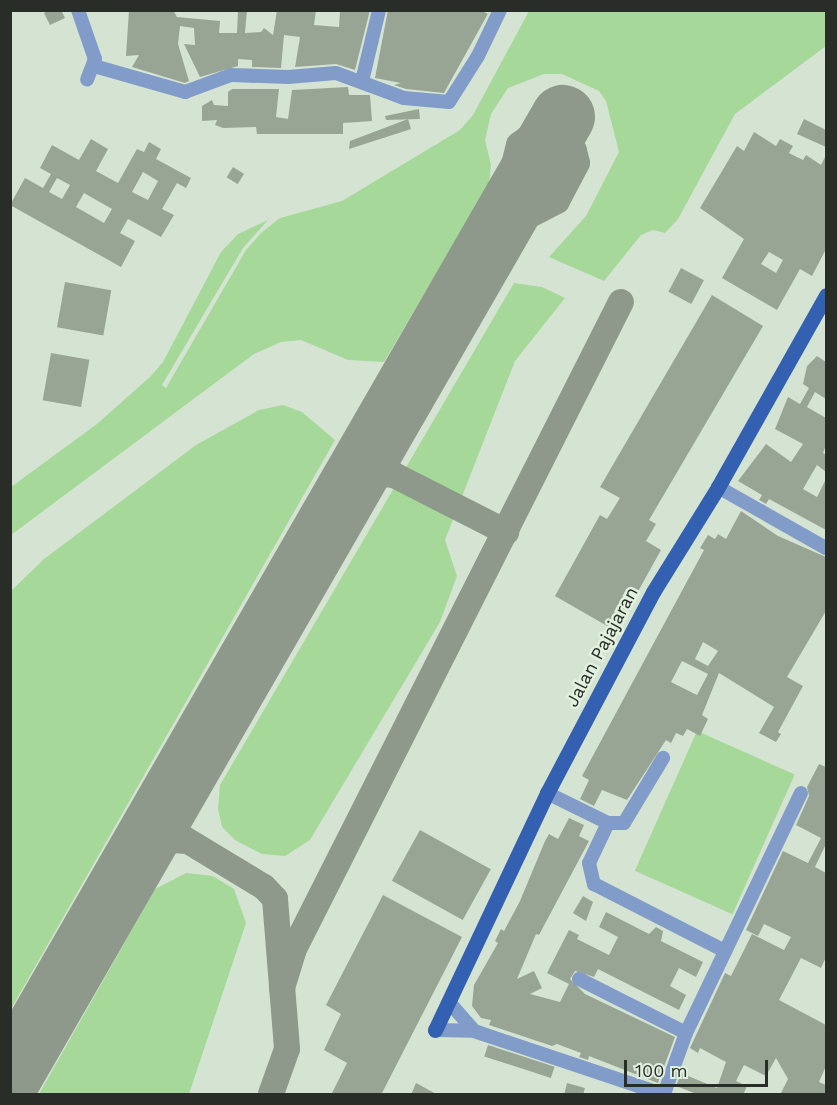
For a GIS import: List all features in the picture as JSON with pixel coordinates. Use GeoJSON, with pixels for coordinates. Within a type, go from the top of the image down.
{"type":"FeatureCollection","features":[{"type":"Feature","properties":{"kind":"main road","name":"Jalan Pajajaran"},"geometry":{"type":"LineString","coordinates":[[435,1030],[548,793],[652,592],[718,487],[824,304]]}},
{"type":"Feature","properties":{"kind":"street"},"geometry":{"type":"LineString","coordinates":[[78,10],[92,47],[94,66],[87,80]]}},
{"type":"Feature","properties":{"kind":"street"},"geometry":{"type":"LineString","coordinates":[[362,81],[379,10]]}},
{"type":"Feature","properties":{"kind":"street"},"geometry":{"type":"LineString","coordinates":[[94,66],[185,92],[231,75],[288,77],[336,73],[404,98],[449,102],[478,56],[500,10]]}},
{"type":"Feature","properties":{"kind":"street"},"geometry":{"type":"LineString","coordinates":[[718,487],[826,548]]}},
{"type":"Feature","properties":{"kind":"street"},"geometry":{"type":"LineString","coordinates":[[548,793],[608,823],[624,823],[630,819],[663,758]]}},
{"type":"Feature","properties":{"kind":"street"},"geometry":{"type":"LineString","coordinates":[[435,1030],[474,1031],[663,1095],[686,1033],[801,793]]}},
{"type":"Feature","properties":{"kind":"street"},"geometry":{"type":"LineString","coordinates":[[608,823],[589,863],[594,884],[725,951]]}},
{"type":"Feature","properties":{"kind":"street"},"geometry":{"type":"LineString","coordinates":[[579,979],[686,1033]]}},
{"type":"Feature","properties":{"kind":"street"},"geometry":{"type":"LineString","coordinates":[[449,1002],[474,1031]]}},
{"type":"Feature","properties":{"kind":"green space"},"geometry":{"type":"Polygon","coordinates":[[[529,11],[826,11],[826,46],[735,114],[678,219],[665,233],[653,230],[641,235],[604,281],[549,257],[586,216],[619,152],[606,101],[599,91],[562,74],[544,74],[508,88],[491,114],[485,140],[491,165],[489,184],[384,362],[348,360],[301,340],[281,342],[254,354],[11,535],[11,487],[97,424],[151,376],[163,362],[221,252],[238,234],[268,220],[243,248],[162,385],[166,388],[246,250],[261,233],[280,218],[342,201],[460,130],[473,115],[529,11]]]}},
{"type":"Feature","properties":{"kind":"green space"},"geometry":{"type":"Polygon","coordinates":[[[514,283],[542,287],[565,298],[515,361],[445,540],[457,576],[440,622],[310,840],[285,856],[262,854],[235,840],[222,827],[218,809],[220,785],[514,283]]]}},
{"type":"Feature","properties":{"kind":"green space"},"geometry":{"type":"Polygon","coordinates":[[[283,405],[302,412],[335,440],[11,1009],[11,591],[44,559],[196,445],[259,410],[283,405]]]}},
{"type":"Feature","properties":{"kind":"green space"},"geometry":{"type":"Polygon","coordinates":[[[697,731],[795,775],[733,914],[635,871],[697,731]]]}},
{"type":"Feature","properties":{"kind":"green space"},"geometry":{"type":"Polygon","coordinates":[[[186,873],[213,876],[234,889],[246,923],[189,1094],[39,1094],[155,889],[186,873]]]}},
{"type":"Feature","properties":{"kind":"building"},"geometry":{"type":"Polygon","coordinates":[[[49,10],[61,10],[65,18],[50,25],[44,13],[49,10]]]}},
{"type":"Feature","properties":{"kind":"building"},"geometry":{"type":"Polygon","coordinates":[[[129,10],[173,10],[177,17],[220,21],[219,33],[237,33],[238,10],[247,10],[245,33],[261,32],[264,28],[273,35],[277,10],[316,10],[314,25],[339,27],[340,10],[370,10],[355,70],[336,64],[295,67],[300,37],[284,35],[281,68],[252,67],[252,60],[238,59],[238,66],[200,77],[184,44],[195,45],[194,28],[180,26],[178,44],[189,81],[185,83],[132,67],[139,55],[126,56],[129,10]]]}},
{"type":"Feature","properties":{"kind":"building"},"geometry":{"type":"Polygon","coordinates":[[[388,10],[480,10],[488,14],[444,93],[406,89],[394,85],[401,83],[375,78],[388,10]]]}},
{"type":"Feature","properties":{"kind":"building"},"geometry":{"type":"Polygon","coordinates":[[[348,87],[349,95],[370,95],[372,121],[343,123],[343,134],[257,134],[256,127],[223,128],[215,125],[217,120],[202,121],[202,106],[212,100],[214,105],[228,106],[228,92],[232,89],[279,89],[276,117],[288,119],[292,90],[348,87]]]}},
{"type":"Feature","properties":{"kind":"building"},"geometry":{"type":"Polygon","coordinates":[[[419,109],[420,119],[386,120],[385,116],[419,109]]]}},
{"type":"Feature","properties":{"kind":"building"},"geometry":{"type":"Polygon","coordinates":[[[408,119],[411,129],[349,149],[350,141],[408,119]]]}},
{"type":"Feature","properties":{"kind":"building"},"geometry":{"type":"Polygon","coordinates":[[[804,119],[826,130],[826,147],[797,134],[804,119]]]}},
{"type":"Feature","properties":{"kind":"building"},"geometry":{"type":"Polygon","coordinates":[[[754,132],[776,146],[780,139],[793,146],[789,153],[803,160],[806,155],[821,165],[826,155],[826,249],[812,276],[800,269],[777,310],[722,278],[744,239],[700,208],[737,146],[744,151],[754,132]],[[769,252],[761,264],[776,273],[783,260],[769,252]]]}},
{"type":"Feature","properties":{"kind":"building"},"geometry":{"type":"Polygon","coordinates":[[[91,139],[108,149],[96,171],[118,183],[137,149],[144,152],[149,142],[161,149],[156,159],[191,178],[186,188],[177,183],[162,209],[174,215],[161,237],[128,219],[120,233],[135,241],[121,267],[10,205],[25,178],[43,188],[51,174],[40,168],[52,145],[79,160],[91,139]],[[143,172],[132,192],[148,200],[158,181],[143,172]],[[57,178],[49,192],[62,199],[70,185],[57,178]],[[84,193],[76,207],[104,223],[112,209],[84,193]]]}},
{"type":"Feature","properties":{"kind":"building"},"geometry":{"type":"Polygon","coordinates":[[[233,167],[244,174],[238,184],[227,177],[233,167]]]}},
{"type":"Feature","properties":{"kind":"building"},"geometry":{"type":"Polygon","coordinates":[[[681,268],[704,280],[691,304],[668,292],[681,268]]]}},
{"type":"Feature","properties":{"kind":"building"},"geometry":{"type":"Polygon","coordinates":[[[65,282],[111,290],[103,335],[57,327],[65,282]]]}},
{"type":"Feature","properties":{"kind":"building"},"geometry":{"type":"Polygon","coordinates":[[[712,295],[763,326],[649,520],[656,524],[646,541],[661,550],[616,631],[555,596],[600,515],[607,519],[620,498],[600,487],[712,295]]]}},
{"type":"Feature","properties":{"kind":"building"},"geometry":{"type":"Polygon","coordinates":[[[51,353],[89,360],[81,407],[43,400],[51,353]]]}},
{"type":"Feature","properties":{"kind":"building"},"geometry":{"type":"Polygon","coordinates":[[[817,356],[826,362],[826,399],[815,392],[807,407],[826,418],[826,445],[823,453],[826,455],[826,472],[817,465],[803,489],[817,497],[826,479],[826,530],[769,499],[766,504],[759,500],[762,495],[738,481],[766,444],[791,462],[803,444],[775,429],[788,397],[800,404],[809,388],[803,384],[807,366],[817,356]]]}},
{"type":"Feature","properties":{"kind":"building"},"geometry":{"type":"Polygon","coordinates":[[[741,511],[778,536],[826,557],[826,611],[787,677],[803,686],[778,732],[781,734],[776,742],[759,733],[774,707],[719,673],[702,715],[708,719],[700,736],[687,729],[683,736],[676,733],[671,743],[666,740],[627,800],[602,790],[594,806],[580,799],[589,780],[582,776],[704,550],[700,548],[708,535],[715,539],[718,534],[726,539],[741,511]],[[703,642],[695,659],[708,666],[718,651],[703,642]],[[682,661],[671,682],[697,695],[708,674],[682,661]]]}},
{"type":"Feature","properties":{"kind":"building"},"geometry":{"type":"Polygon","coordinates":[[[819,764],[826,767],[826,844],[815,867],[826,873],[826,957],[821,968],[801,958],[779,1000],[826,1025],[826,1066],[819,1082],[826,1085],[826,1095],[780,1095],[788,1079],[776,1058],[766,1076],[744,1065],[736,1081],[747,1086],[743,1095],[699,1095],[676,1086],[681,1073],[717,1088],[726,1062],[700,1048],[698,1053],[690,1048],[725,973],[731,976],[752,934],[784,950],[791,937],[764,924],[758,936],[746,930],[783,851],[808,863],[821,838],[796,825],[809,796],[807,787],[819,764]]]}},
{"type":"Feature","properties":{"kind":"building"},"geometry":{"type":"Polygon","coordinates":[[[569,818],[584,825],[579,836],[589,841],[539,935],[536,934],[517,979],[534,971],[542,988],[530,994],[560,1002],[569,984],[547,973],[569,930],[579,935],[577,939],[609,955],[618,937],[599,927],[606,912],[649,934],[656,927],[663,931],[661,941],[703,962],[696,977],[679,968],[670,986],[686,995],[679,1010],[598,969],[594,977],[575,971],[570,979],[585,994],[675,1037],[658,1083],[589,1056],[588,1060],[579,1057],[581,1053],[557,1044],[552,1046],[489,1025],[491,1020],[481,1018],[472,1006],[474,985],[498,943],[495,941],[501,929],[504,931],[520,901],[545,841],[549,834],[558,839],[569,818]]]}},
{"type":"Feature","properties":{"kind":"building"},"geometry":{"type":"Polygon","coordinates":[[[420,830],[491,869],[463,920],[392,881],[420,830]]]}},
{"type":"Feature","properties":{"kind":"building"},"geometry":{"type":"Polygon","coordinates":[[[383,895],[462,937],[381,1095],[331,1095],[347,1063],[324,1050],[341,1014],[326,1005],[383,895]]]}},
{"type":"Feature","properties":{"kind":"building"},"geometry":{"type":"Polygon","coordinates":[[[583,896],[593,902],[586,921],[573,913],[583,896]]]}},
{"type":"Feature","properties":{"kind":"building"},"geometry":{"type":"Polygon","coordinates":[[[488,1045],[555,1067],[551,1078],[484,1056],[488,1045]]]}},
{"type":"Feature","properties":{"kind":"building"},"geometry":{"type":"Polygon","coordinates":[[[416,1083],[438,1095],[411,1095],[416,1083]]]}},
{"type":"Feature","properties":{"kind":"building"},"geometry":{"type":"Polygon","coordinates":[[[567,1083],[585,1088],[583,1095],[564,1095],[567,1083]]]}},
{"type":"Feature","properties":{"kind":"taxiway"},"geometry":{"type":"LineString","coordinates":[[492,240],[513,199],[514,165],[519,145],[533,134],[553,134],[563,139],[574,151],[577,163],[557,201],[497,232]]}},
{"type":"Feature","properties":{"kind":"taxiway"},"geometry":{"type":"LineString","coordinates":[[282,988],[293,951],[621,302]]}},
{"type":"Feature","properties":{"kind":"taxiway"},"geometry":{"type":"LineString","coordinates":[[381,434],[377,464],[394,475]]}},
{"type":"Feature","properties":{"kind":"taxiway"},"geometry":{"type":"LineString","coordinates":[[349,489],[375,473],[394,475],[506,532]]}},
{"type":"Feature","properties":{"kind":"taxiway"},"geometry":{"type":"LineString","coordinates":[[176,790],[169,812],[178,835],[264,887],[275,899],[287,1049],[271,1094]]}},
{"type":"Feature","properties":{"kind":"taxiway"},"geometry":{"type":"LineString","coordinates":[[139,854],[157,839],[184,841]]}},
{"type":"Feature","properties":{"kind":"runway"},"geometry":{"type":"LineString","coordinates":[[10,1077],[563,117]]}}]}
